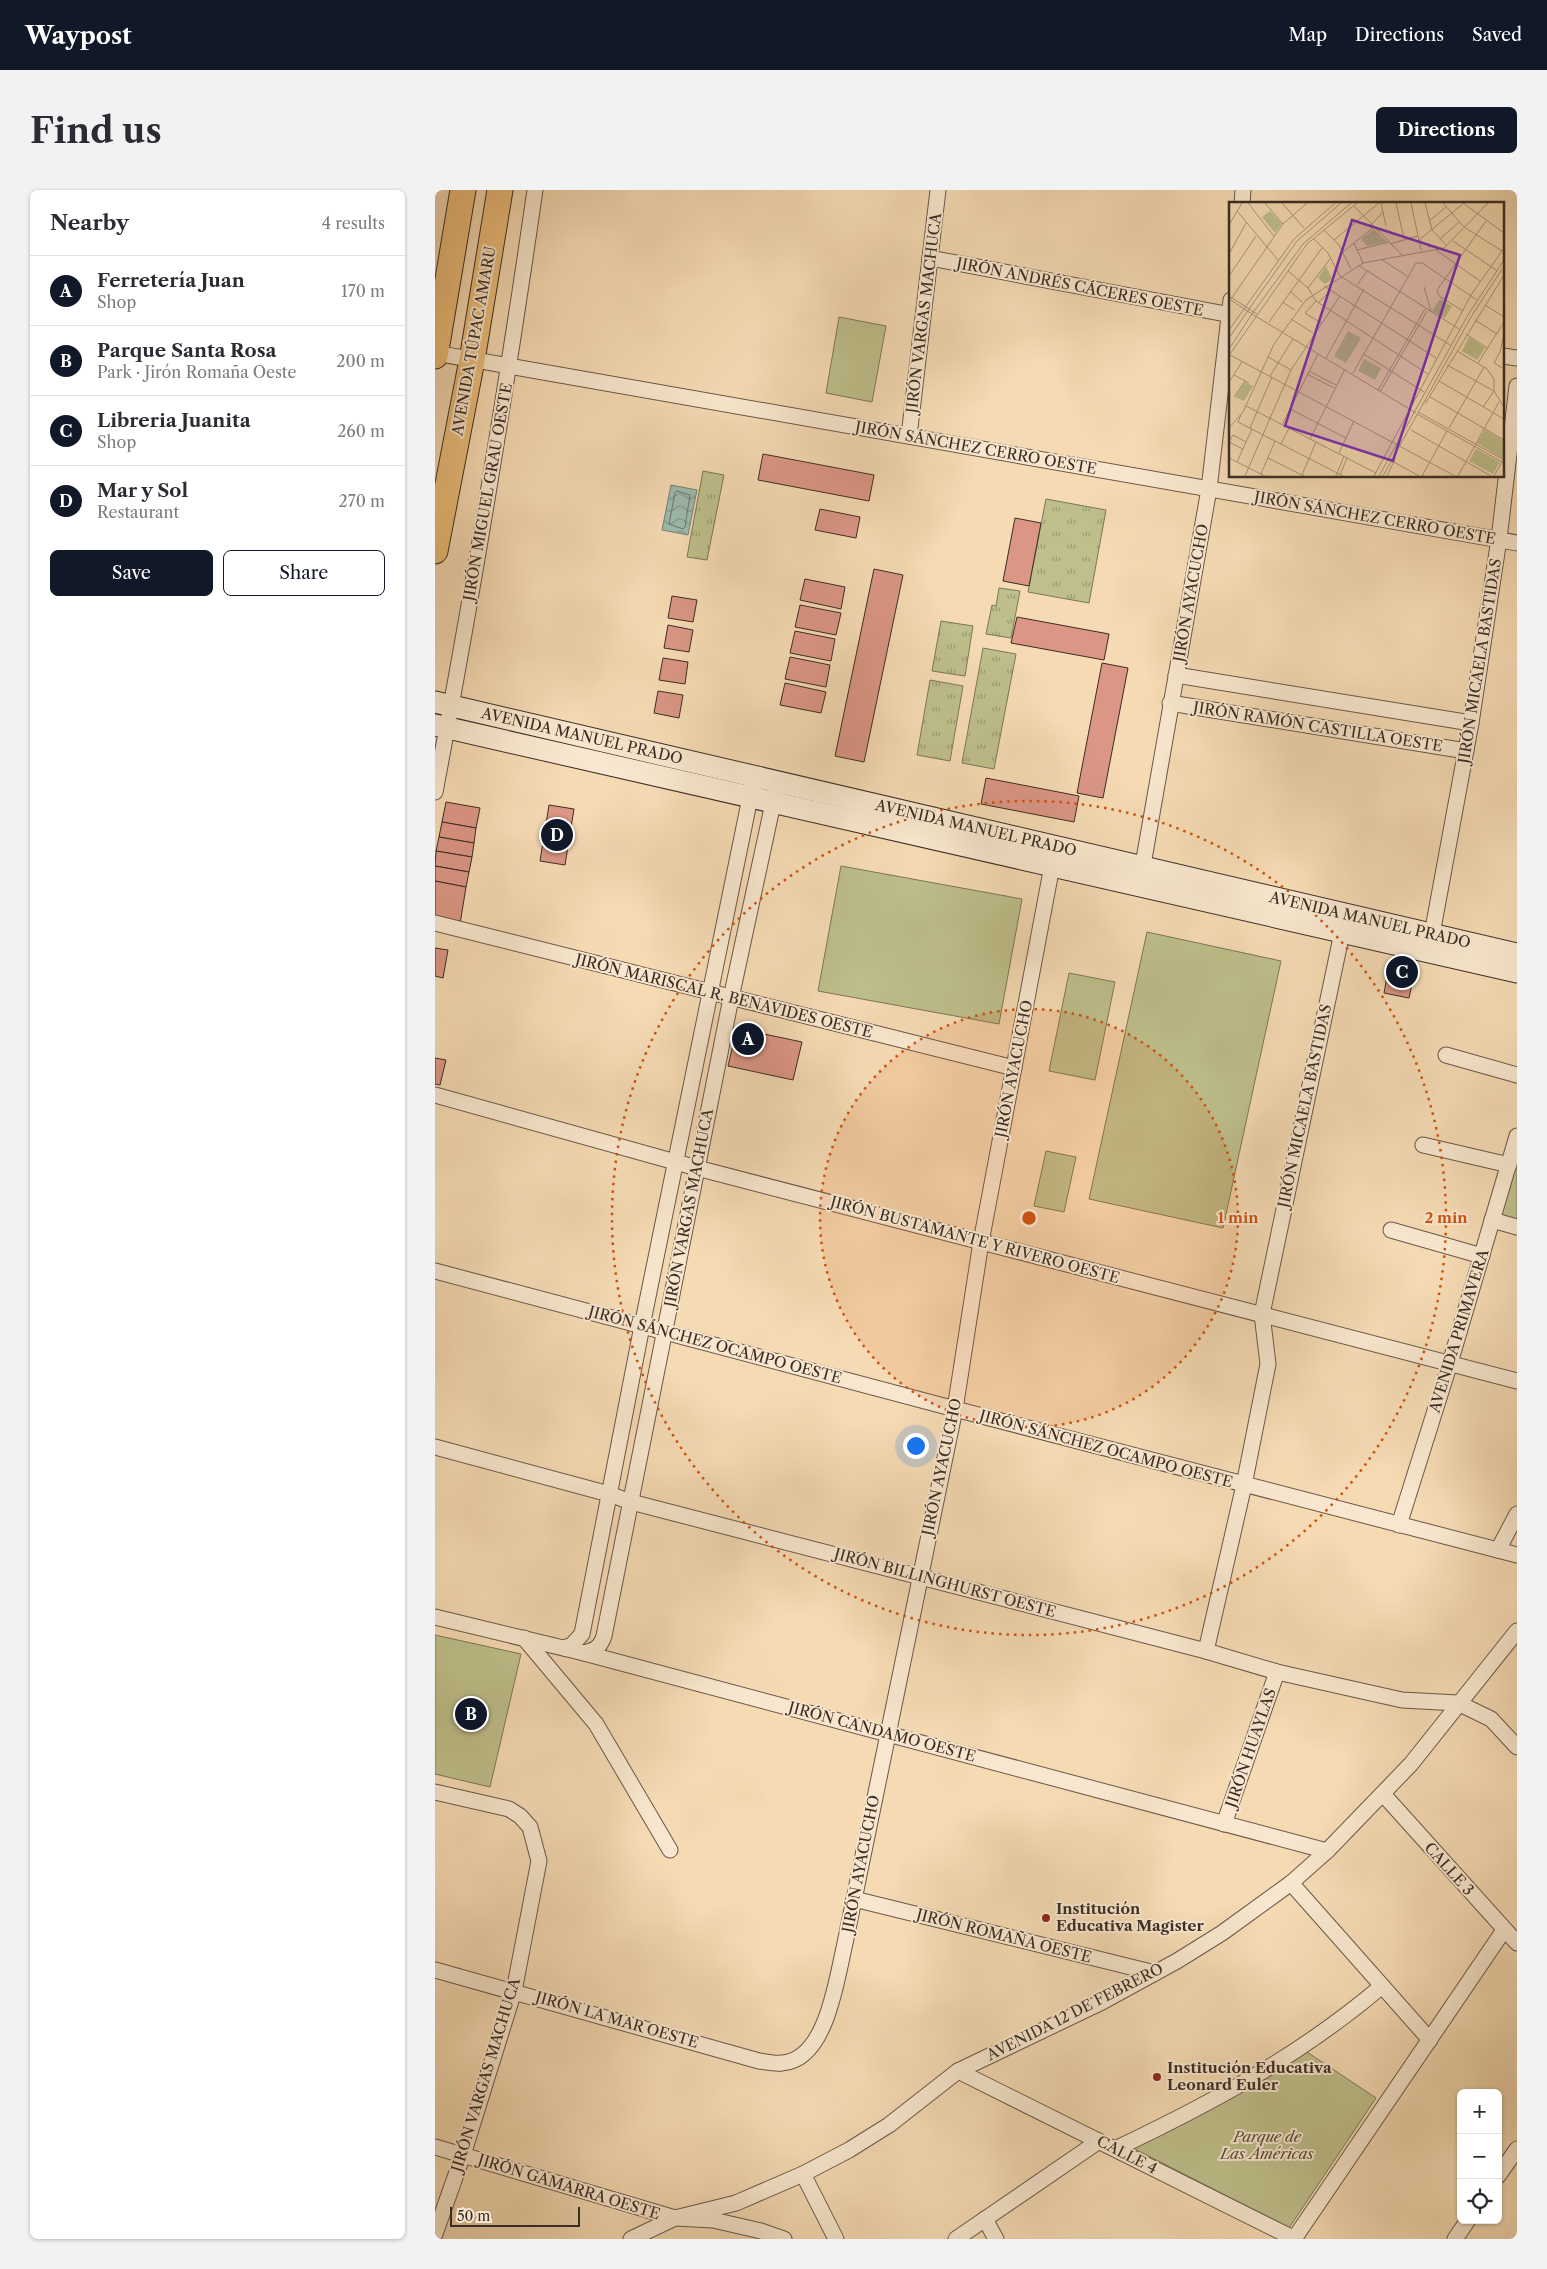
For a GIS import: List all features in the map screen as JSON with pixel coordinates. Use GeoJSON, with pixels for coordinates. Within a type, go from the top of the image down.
{"type":"FeatureCollection","features":[{"type":"Feature","properties":{"kind":"highway"},"geometry":{"type":"LineString","coordinates":[[435,354],[463,190]]}},
{"type":"Feature","properties":{"kind":"highway","name":"AVENIDA TÚPAC AMARU"},"geometry":{"type":"LineString","coordinates":[[435,551],[473,360],[500,190]]}},
{"type":"Feature","properties":{"kind":"main road","name":"AVENIDA MANUEL PRADO"},"geometry":{"type":"LineString","coordinates":[[443,703],[755,776],[1141,876],[1344,923],[1517,972]]}},
{"type":"Feature","properties":{"kind":"main road","name":"AVENIDA MANUEL PRADO"},"geometry":{"type":"LineString","coordinates":[[441,727],[1051,866],[1141,876]]}},
{"type":"Feature","properties":{"kind":"main road","name":"AVENIDA MANUEL PRADO"},"geometry":{"type":"LineString","coordinates":[[1344,923],[1432,934],[1517,954]]}},
{"type":"Feature","properties":{"kind":"street","name":"JIRÓN MIGUEL GRAU OESTE"},"geometry":{"type":"LineString","coordinates":[[435,792],[443,703],[509,366],[535,190]]}},
{"type":"Feature","properties":{"kind":"street","name":"JIRÓN VARGAS MACHUCA"},"geometry":{"type":"LineString","coordinates":[[909,436],[938,190]]}},
{"type":"Feature","properties":{"kind":"street","name":"JIRÓN ANDRÉS CÁCERES OESTE"},"geometry":{"type":"LineString","coordinates":[[930,258],[1229,310]]}},
{"type":"Feature","properties":{"kind":"street","name":"JIRÓN AYACUCHO"},"geometry":{"type":"LineString","coordinates":[[1141,876],[1209,489],[1229,319]]}},
{"type":"Feature","properties":{"kind":"street","name":"JIRÓN SÁNCHEZ CERRO OESTE"},"geometry":{"type":"LineString","coordinates":[[435,354],[1517,542]]}},
{"type":"Feature","properties":{"kind":"street","name":"JIRÓN MICAELA BASTIDAS"},"geometry":{"type":"LineString","coordinates":[[1432,934],[1471,723],[1499,539],[1517,386]]}},
{"type":"Feature","properties":{"kind":"street","name":"JIRÓN RAMÓN CASTILLA OESTE"},"geometry":{"type":"LineString","coordinates":[[1176,675],[1471,723]]}},
{"type":"Feature","properties":{"kind":"street","name":"JIRÓN RAMÓN CASTILLA OESTE"},"geometry":{"type":"LineString","coordinates":[[1170,703],[1466,751]]}},
{"type":"Feature","properties":{"kind":"street","name":"JIRÓN VARGAS MACHUCA"},"geometry":{"type":"LineString","coordinates":[[564,1648],[572,1645],[582,1634],[642,1326],[755,776]]}},
{"type":"Feature","properties":{"kind":"street","name":"JIRÓN VARGAS MACHUCA"},"geometry":{"type":"LineString","coordinates":[[584,1653],[595,1650],[602,1644],[604,1636],[731,998],[777,782]]}},
{"type":"Feature","properties":{"kind":"street","name":"JIRÓN AYACUCHO"},"geometry":{"type":"LineString","coordinates":[[799,2058],[814,2043],[824,2025],[844,1948],[955,1409],[981,1242],[1051,866]]}},
{"type":"Feature","properties":{"kind":"street","name":"JIRÓN MARISCAL R. BENAVIDES OESTE"},"geometry":{"type":"LineString","coordinates":[[435,923],[1014,1068]]}},
{"type":"Feature","properties":{"kind":"street","name":"JIRÓN MICAELA BASTIDAS"},"geometry":{"type":"LineString","coordinates":[[1206,1651],[1244,1485],[1268,1364],[1262,1314],[1344,923]]}},
{"type":"Feature","properties":{"kind":"street"},"geometry":{"type":"LineString","coordinates":[[1446,1055],[1517,1075]]}},
{"type":"Feature","properties":{"kind":"street","name":"JIRÓN BUSTAMANTE Y RIVERO OESTE"},"geometry":{"type":"LineString","coordinates":[[435,1095],[697,1168],[1517,1381]]}},
{"type":"Feature","properties":{"kind":"street","name":"AVENIDA PRIMAVERA"},"geometry":{"type":"LineString","coordinates":[[1399,1525],[1450,1363],[1517,1136]]}},
{"type":"Feature","properties":{"kind":"street"},"geometry":{"type":"LineString","coordinates":[[1423,1145],[1509,1165]]}},
{"type":"Feature","properties":{"kind":"street"},"geometry":{"type":"LineString","coordinates":[[1492,1220],[1517,1227]]}},
{"type":"Feature","properties":{"kind":"street"},"geometry":{"type":"LineString","coordinates":[[1391,1230],[1482,1256]]}},
{"type":"Feature","properties":{"kind":"street","name":"JIRÓN SÁNCHEZ OCAMPO OESTE"},"geometry":{"type":"LineString","coordinates":[[435,1271],[1244,1485],[1517,1555]]}},
{"type":"Feature","properties":{"kind":"street","name":"JIRÓN BILLINGHURST OESTE"},"geometry":{"type":"LineString","coordinates":[[435,1447],[609,1494],[631,1502],[1206,1651],[1277,1672],[1403,1700],[1458,1703]]}},
{"type":"Feature","properties":{"kind":"street"},"geometry":{"type":"LineString","coordinates":[[1498,1550],[1517,1514]]}},
{"type":"Feature","properties":{"kind":"street","name":"JIRÓN CANDAMO OESTE"},"geometry":{"type":"LineString","coordinates":[[435,1617],[584,1653],[1327,1851]]}},
{"type":"Feature","properties":{"kind":"street","name":"AVENIDA 12 DE FEBRERO"},"geometry":{"type":"LineString","coordinates":[[631,2239],[675,2218],[736,2203],[803,2174],[849,2150],[889,2125],[958,2071],[1102,2002],[1222,1933],[1291,1883],[1327,1851],[1383,1794],[1411,1764],[1517,1631]]}},
{"type":"Feature","properties":{"kind":"street"},"geometry":{"type":"LineString","coordinates":[[524,1638],[596,1724],[670,1850]]}},
{"type":"Feature","properties":{"kind":"street","name":"JIRÓN HUAYLAS"},"geometry":{"type":"LineString","coordinates":[[1224,1824],[1277,1672]]}},
{"type":"Feature","properties":{"kind":"street"},"geometry":{"type":"LineString","coordinates":[[1458,1703],[1491,1719],[1517,1747]]}},
{"type":"Feature","properties":{"kind":"street","name":"JIRÓN VARGAS MACHUCA"},"geometry":{"type":"LineString","coordinates":[[435,1792],[509,1809],[520,1816],[530,1827],[539,1861],[514,1991],[463,2155],[435,2234]]}},
{"type":"Feature","properties":{"kind":"street","name":"CALLE 3"},"geometry":{"type":"LineString","coordinates":[[1383,1794],[1504,1930],[1517,1942]]}},
{"type":"Feature","properties":{"kind":"street"},"geometry":{"type":"LineString","coordinates":[[1291,1883],[1430,2040]]}},
{"type":"Feature","properties":{"kind":"street","name":"JIRÓN ROMAÑA OESTE"},"geometry":{"type":"LineString","coordinates":[[854,1899],[1155,1973]]}},
{"type":"Feature","properties":{"kind":"street"},"geometry":{"type":"LineString","coordinates":[[1295,2239],[1504,1930]]}},
{"type":"Feature","properties":{"kind":"street","name":"JIRÓN LA MAR OESTE"},"geometry":{"type":"LineString","coordinates":[[435,1970],[759,2061],[783,2063],[799,2058]]}},
{"type":"Feature","properties":{"kind":"street"},"geometry":{"type":"LineString","coordinates":[[1115,2149],[1205,2105],[1259,2074],[1349,2014],[1381,1986]]}},
{"type":"Feature","properties":{"kind":"street","name":"CALLE 4"},"geometry":{"type":"LineString","coordinates":[[958,2071],[1295,2239]]}},
{"type":"Feature","properties":{"kind":"street"},"geometry":{"type":"LineString","coordinates":[[956,2239],[1099,2141]]}},
{"type":"Feature","properties":{"kind":"street","name":"JIRÓN GAMARRA OESTE"},"geometry":{"type":"LineString","coordinates":[[435,2147],[675,2218]]}},
{"type":"Feature","properties":{"kind":"street"},"geometry":{"type":"LineString","coordinates":[[1502,2170],[1517,2148]]}},
{"type":"Feature","properties":{"kind":"street"},"geometry":{"type":"LineString","coordinates":[[803,2174],[837,2239]]}},
{"type":"Feature","properties":{"kind":"street"},"geometry":{"type":"LineString","coordinates":[[675,2218],[713,2220],[761,2231],[784,2239]]}},
{"type":"Feature","properties":{"kind":"street"},"geometry":{"type":"LineString","coordinates":[[985,2219],[997,2239]]}},
{"type":"Feature","properties":{"kind":"street"},"geometry":{"type":"LineString","coordinates":[[1455,2239],[1465,2224]]}},
{"type":"Feature","properties":{"kind":"green space"},"geometry":{"type":"Polygon","coordinates":[[[839,317],[886,326],[872,402],[826,393],[839,317]]]}},
{"type":"Feature","properties":{"kind":"green space"},"geometry":{"type":"Polygon","coordinates":[[[703,471],[724,475],[707,560],[687,557],[703,471]]]}},
{"type":"Feature","properties":{"kind":"green space"},"geometry":{"type":"Polygon","coordinates":[[[1046,499],[1106,510],[1089,603],[1028,592],[1046,499]]]}},
{"type":"Feature","properties":{"kind":"green space"},"geometry":{"type":"Polygon","coordinates":[[[999,588],[1020,591],[1011,638],[986,634],[992,605],[996,606],[999,588]]]}},
{"type":"Feature","properties":{"kind":"green space"},"geometry":{"type":"Polygon","coordinates":[[[941,621],[973,626],[965,676],[932,671],[941,621]]]}},
{"type":"Feature","properties":{"kind":"green space"},"geometry":{"type":"Polygon","coordinates":[[[983,648],[1016,654],[994,769],[962,763],[983,648]]]}},
{"type":"Feature","properties":{"kind":"green space"},"geometry":{"type":"Polygon","coordinates":[[[930,680],[963,686],[950,761],[917,755],[930,680]]]}},
{"type":"Feature","properties":{"kind":"green space"},"geometry":{"type":"Polygon","coordinates":[[[841,866],[1022,899],[999,1024],[818,991],[841,866]]]}},
{"type":"Feature","properties":{"kind":"green space"},"geometry":{"type":"Polygon","coordinates":[[[1147,932],[1281,961],[1223,1228],[1089,1199],[1147,932]]]}},
{"type":"Feature","properties":{"kind":"green space"},"geometry":{"type":"Polygon","coordinates":[[[1069,973],[1115,982],[1095,1080],[1049,1071],[1069,973]]]}},
{"type":"Feature","properties":{"kind":"green space"},"geometry":{"type":"Polygon","coordinates":[[[1046,1151],[1076,1157],[1064,1212],[1034,1206],[1046,1151]]]}},
{"type":"Feature","properties":{"kind":"green space"},"geometry":{"type":"Polygon","coordinates":[[[1517,1156],[1517,1222],[1498,1217],[1517,1156]]]}},
{"type":"Feature","properties":{"kind":"green space"},"geometry":{"type":"Polygon","coordinates":[[[435,1635],[521,1654],[490,1787],[435,1774],[435,1635]]]}},
{"type":"Feature","properties":{"kind":"green space","name":"Parque de Las Américas"},"geometry":{"type":"Polygon","coordinates":[[[1304,2050],[1376,2098],[1289,2228],[1131,2147],[1304,2050]]]}},
{"type":"Feature","properties":{"kind":"water"},"geometry":{"type":"Polygon","coordinates":[[[671,485],[697,490],[688,535],[662,530],[671,485]]]}},
{"type":"Feature","properties":{"kind":"building"},"geometry":{"type":"Polygon","coordinates":[[[763,454],[874,475],[869,501],[758,480],[763,454]]]}},
{"type":"Feature","properties":{"kind":"building"},"geometry":{"type":"Polygon","coordinates":[[[820,509],[860,517],[856,538],[815,530],[820,509]]]}},
{"type":"Feature","properties":{"kind":"building"},"geometry":{"type":"Polygon","coordinates":[[[1015,518],[1041,523],[1029,586],[1003,581],[1015,518]]]}},
{"type":"Feature","properties":{"kind":"building"},"geometry":{"type":"Polygon","coordinates":[[[874,569],[903,575],[864,762],[835,756],[874,569]]]}},
{"type":"Feature","properties":{"kind":"building"},"geometry":{"type":"Polygon","coordinates":[[[805,579],[845,587],[841,609],[800,600],[805,579]]]}},
{"type":"Feature","properties":{"kind":"building"},"geometry":{"type":"Polygon","coordinates":[[[672,596],[697,600],[693,622],[668,618],[672,596]]]}},
{"type":"Feature","properties":{"kind":"building"},"geometry":{"type":"Polygon","coordinates":[[[800,605],[841,613],[836,635],[795,627],[800,605]]]}},
{"type":"Feature","properties":{"kind":"building"},"geometry":{"type":"Polygon","coordinates":[[[1017,617],[1109,634],[1104,660],[1011,643],[1017,617]]]}},
{"type":"Feature","properties":{"kind":"building"},"geometry":{"type":"Polygon","coordinates":[[[668,625],[693,630],[689,652],[664,648],[668,625]]]}},
{"type":"Feature","properties":{"kind":"building"},"geometry":{"type":"Polygon","coordinates":[[[795,631],[835,639],[831,661],[790,653],[795,631]]]}},
{"type":"Feature","properties":{"kind":"building"},"geometry":{"type":"Polygon","coordinates":[[[790,657],[830,665],[826,687],[785,679],[790,657]]]}},
{"type":"Feature","properties":{"kind":"building"},"geometry":{"type":"Polygon","coordinates":[[[663,658],[688,662],[685,684],[659,680],[663,658]]]}},
{"type":"Feature","properties":{"kind":"building"},"geometry":{"type":"Polygon","coordinates":[[[1102,663],[1128,668],[1103,798],[1077,793],[1102,663]]]}},
{"type":"Feature","properties":{"kind":"building"},"geometry":{"type":"Polygon","coordinates":[[[785,683],[826,692],[821,713],[780,705],[785,683]]]}},
{"type":"Feature","properties":{"kind":"building"},"geometry":{"type":"Polygon","coordinates":[[[658,691],[683,695],[679,718],[654,713],[658,691]]]}},
{"type":"Feature","properties":{"kind":"building"},"geometry":{"type":"Polygon","coordinates":[[[986,778],[1079,796],[1074,822],[981,804],[986,778]]]}},
{"type":"Feature","properties":{"kind":"building"},"geometry":{"type":"Polygon","coordinates":[[[446,802],[480,808],[476,828],[442,822],[446,802]]]}},
{"type":"Feature","properties":{"kind":"building"},"geometry":{"type":"Polygon","coordinates":[[[549,805],[574,809],[565,865],[540,861],[549,805]]]}},
{"type":"Feature","properties":{"kind":"building"},"geometry":{"type":"Polygon","coordinates":[[[442,822],[476,828],[474,843],[439,837],[442,822]]]}},
{"type":"Feature","properties":{"kind":"building"},"geometry":{"type":"Polygon","coordinates":[[[439,837],[474,843],[472,857],[436,851],[439,837]]]}},
{"type":"Feature","properties":{"kind":"building"},"geometry":{"type":"Polygon","coordinates":[[[436,851],[472,857],[469,872],[435,866],[436,851]]]}},
{"type":"Feature","properties":{"kind":"building"},"geometry":{"type":"Polygon","coordinates":[[[435,866],[469,872],[466,887],[435,881],[435,866]]]}},
{"type":"Feature","properties":{"kind":"building"},"geometry":{"type":"Polygon","coordinates":[[[435,881],[466,887],[460,924],[435,916],[435,881]]]}},
{"type":"Feature","properties":{"kind":"building"},"geometry":{"type":"Polygon","coordinates":[[[435,948],[448,950],[443,978],[435,976],[435,948]]]}},
{"type":"Feature","properties":{"kind":"building"},"geometry":{"type":"Polygon","coordinates":[[[1389,965],[1415,970],[1409,998],[1384,993],[1389,965]]]}},
{"type":"Feature","properties":{"kind":"building"},"geometry":{"type":"Polygon","coordinates":[[[745,1030],[802,1042],[793,1080],[728,1066],[735,1036],[745,1030]]]}},
{"type":"Feature","properties":{"kind":"building"},"geometry":{"type":"Polygon","coordinates":[[[435,1058],[446,1060],[440,1085],[435,1084],[435,1058]]]}},
{"type":"Feature","properties":{"kind":"place","name":"Mar y Sol"},"geometry":{"type":"Point","coordinates":[557,835]}},
{"type":"Feature","properties":{"kind":"place","name":"Libreria Juanita"},"geometry":{"type":"Point","coordinates":[1402,972]}},
{"type":"Feature","properties":{"kind":"place","name":"Ferretería Juan"},"geometry":{"type":"Point","coordinates":[748,1039]}},
{"type":"Feature","properties":{"kind":"place","name":"Parque Santa Rosa"},"geometry":{"type":"Point","coordinates":[471,1714]}},
{"type":"Feature","properties":{"kind":"place","name":"Institución Educativa Magister"},"geometry":{"type":"Point","coordinates":[1046,1918]}},
{"type":"Feature","properties":{"kind":"place","name":"Institución Educativa Leonard Euler"},"geometry":{"type":"Point","coordinates":[1157,2077]}}]}
